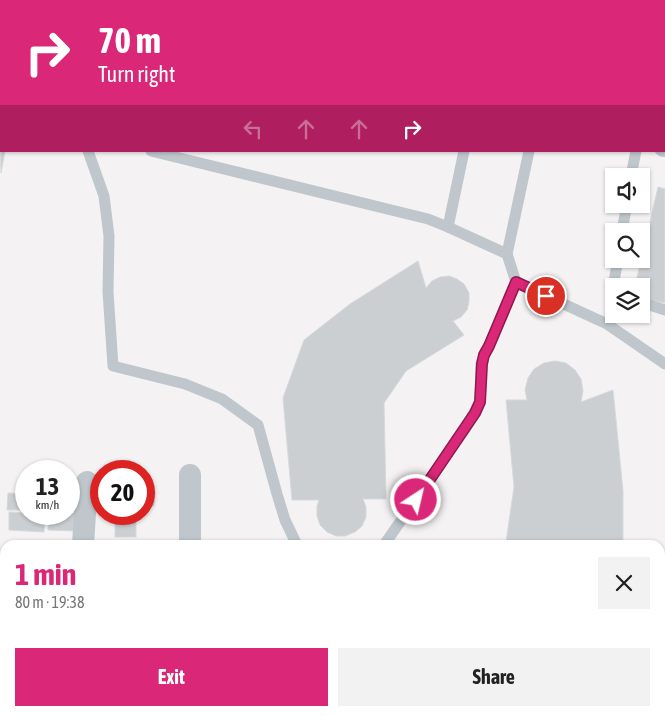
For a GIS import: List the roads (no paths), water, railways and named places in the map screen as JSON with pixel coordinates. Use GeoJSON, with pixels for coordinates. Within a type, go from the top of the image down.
{"type":"FeatureCollection","features":[{"type":"Feature","properties":{"kind":"street"},"geometry":{"type":"LineString","coordinates":[[190,475],[190,540]]}},
{"type":"Feature","properties":{"kind":"street"},"geometry":{"type":"LineString","coordinates":[[83,540],[86,482]]}},
{"type":"Feature","properties":{"kind":"lane"},"geometry":{"type":"LineString","coordinates":[[88,152],[104,196],[109,236],[108,292],[113,366],[185,384],[222,399],[258,424],[276,494],[295,540]]}},
{"type":"Feature","properties":{"kind":"lane"},"geometry":{"type":"LineString","coordinates":[[158,152],[428,220],[507,254]]}},
{"type":"Feature","properties":{"kind":"lane"},"geometry":{"type":"LineString","coordinates":[[448,227],[464,152]]}},
{"type":"Feature","properties":{"kind":"lane"},"geometry":{"type":"LineString","coordinates":[[387,540],[468,424],[480,402],[484,355],[516,282],[507,254],[529,152]]}},
{"type":"Feature","properties":{"kind":"lane"},"geometry":{"type":"LineString","coordinates":[[633,168],[636,152]]}},
{"type":"Feature","properties":{"kind":"lane"},"geometry":{"type":"LineString","coordinates":[[516,282],[607,324],[665,364]]}},
{"type":"Feature","properties":{"kind":"lane"},"geometry":{"type":"LineString","coordinates":[[650,305],[665,310]]}}]}
